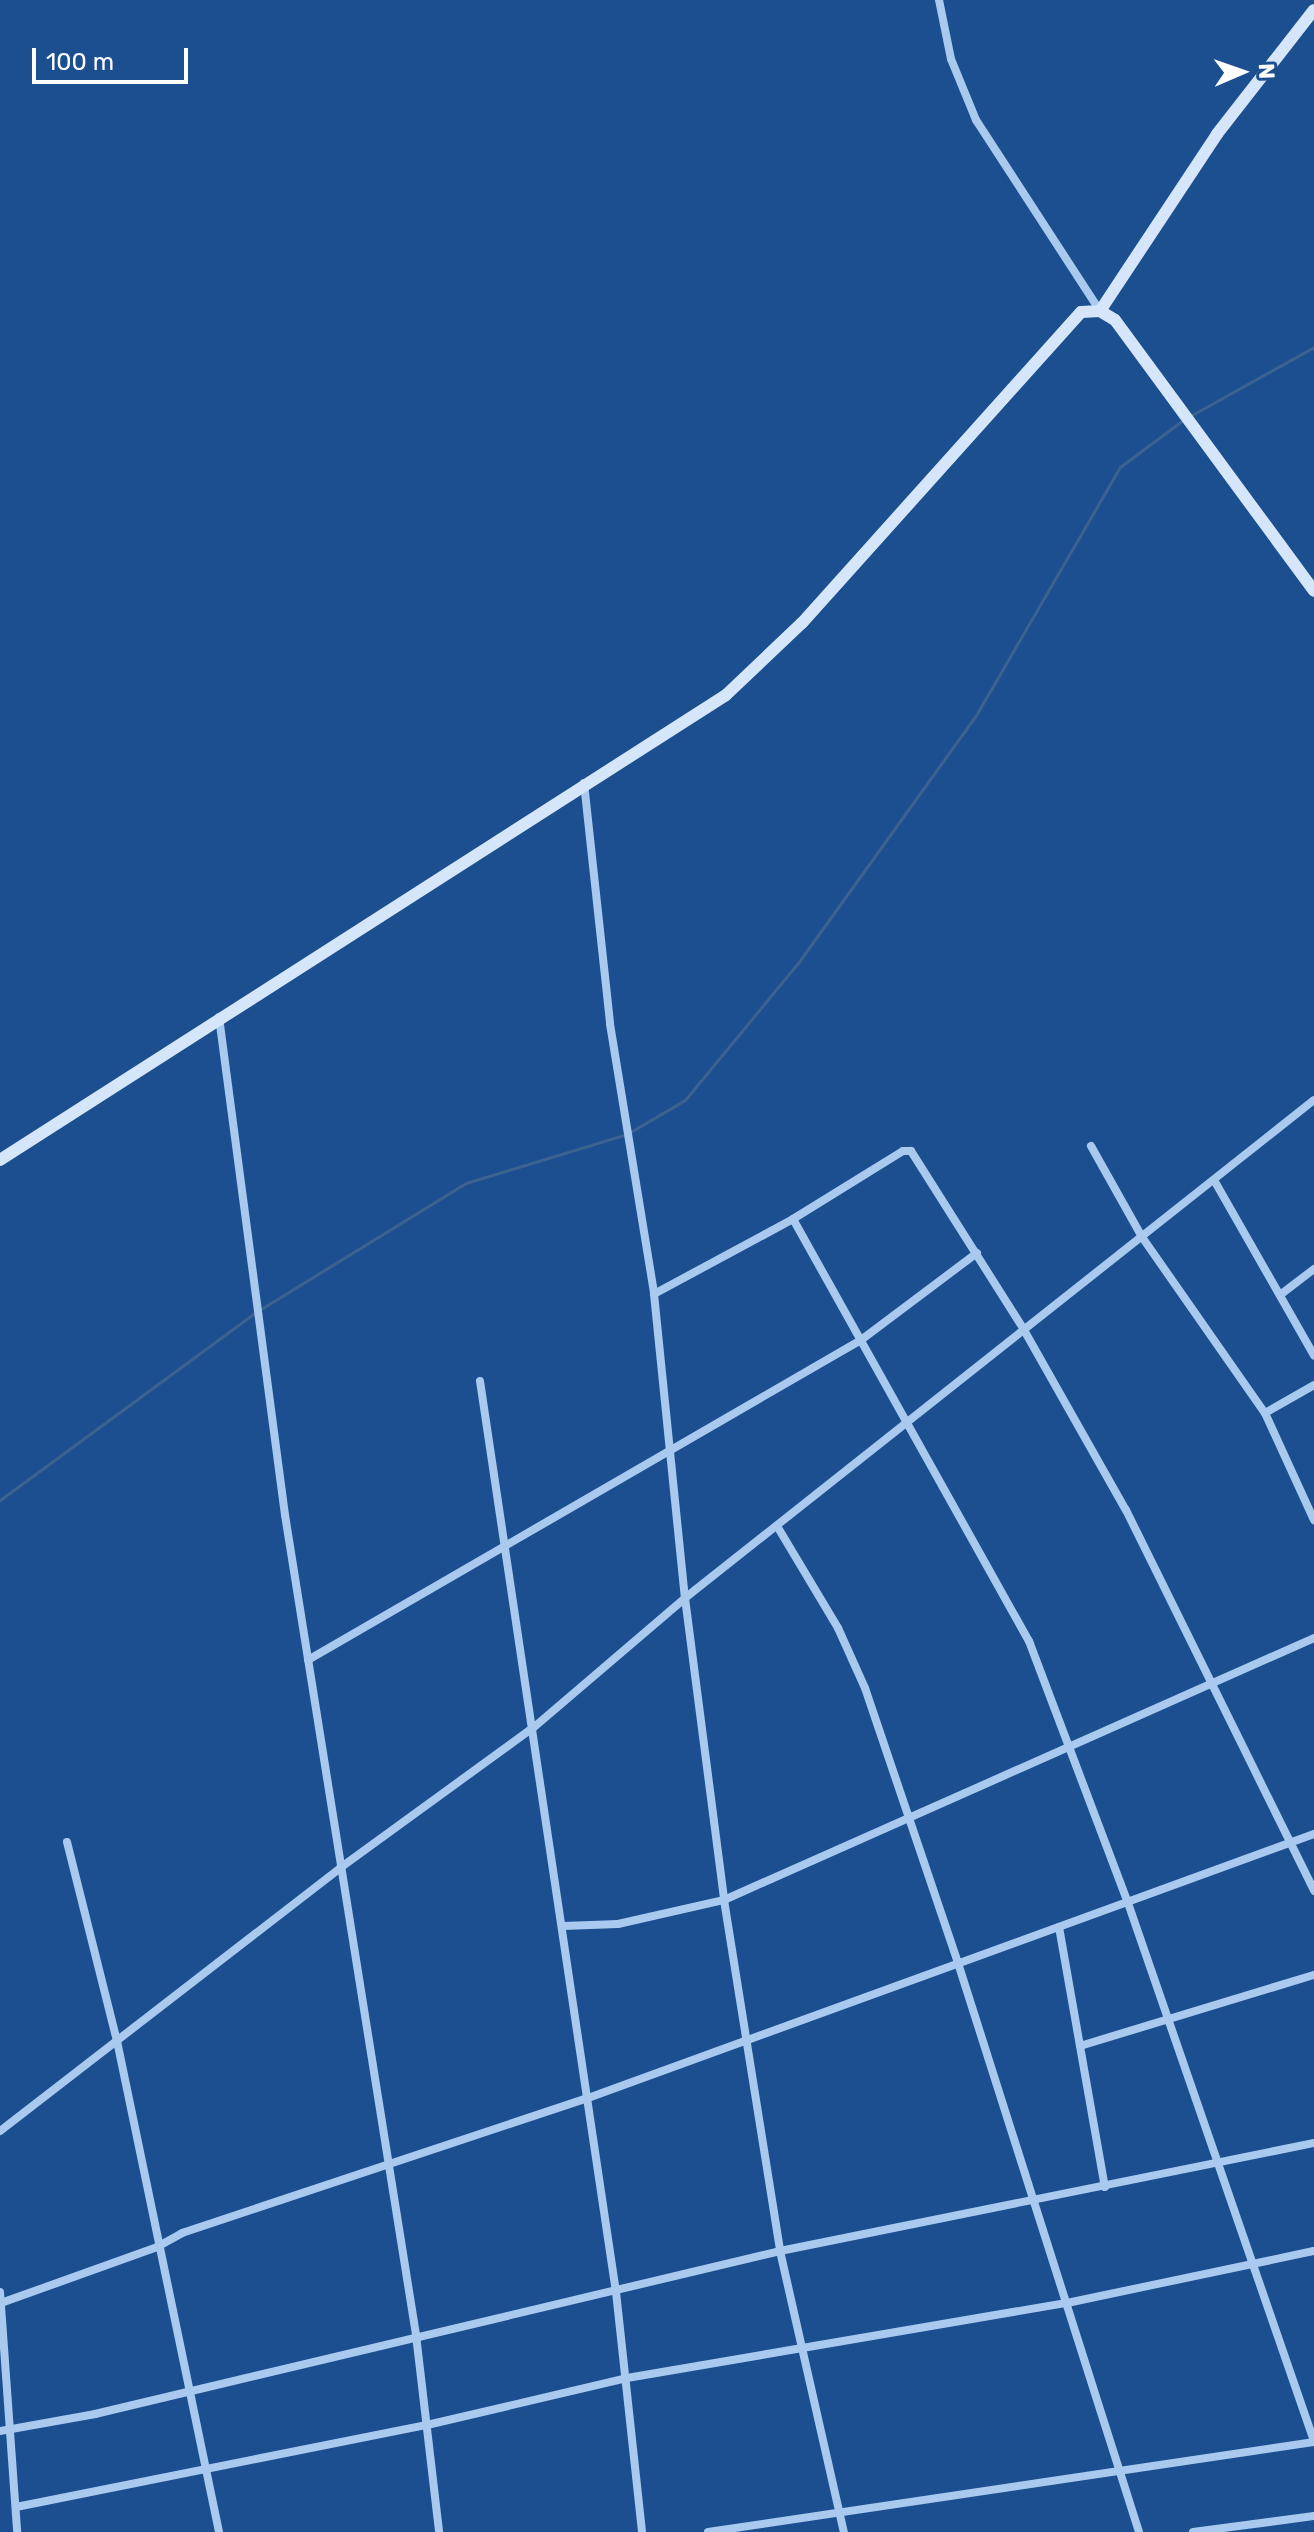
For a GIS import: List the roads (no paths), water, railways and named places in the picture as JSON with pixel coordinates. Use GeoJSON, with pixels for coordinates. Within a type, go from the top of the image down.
{"type":"FeatureCollection","features":[{"type":"Feature","properties":{"kind":"street"},"geometry":{"type":"LineString","coordinates":[[939,0],[951,59],[976,120],[1100,311],[1115,320],[1314,591]]}},
{"type":"Feature","properties":{"kind":"street"},"geometry":{"type":"LineString","coordinates":[[1100,311],[1217,134],[1314,10]]}},
{"type":"Feature","properties":{"kind":"street"},"geometry":{"type":"LineString","coordinates":[[0,1160],[584,783],[726,695],[802,623],[1081,312],[1100,311]]}},
{"type":"Feature","properties":{"kind":"street"},"geometry":{"type":"LineString","coordinates":[[584,783],[610,1024],[654,1294],[685,1598],[724,1900],[780,2251],[844,2532]]}},
{"type":"Feature","properties":{"kind":"street"},"geometry":{"type":"LineString","coordinates":[[219,1017],[308,1660],[416,2335],[439,2532]]}},
{"type":"Feature","properties":{"kind":"street"},"geometry":{"type":"LineString","coordinates":[[0,2131],[340,1868],[533,1728],[685,1598],[1314,1100]]}},
{"type":"Feature","properties":{"kind":"street"},"geometry":{"type":"LineString","coordinates":[[1091,1146],[1142,1237],[1265,1413],[1314,1520]]}},
{"type":"Feature","properties":{"kind":"street"},"geometry":{"type":"LineString","coordinates":[[654,1294],[793,1219],[907,1150],[977,1253],[1024,1330],[1126,1510],[1314,1891]]}},
{"type":"Feature","properties":{"kind":"street"},"geometry":{"type":"LineString","coordinates":[[1214,1180],[1314,1355]]}},
{"type":"Feature","properties":{"kind":"street"},"geometry":{"type":"LineString","coordinates":[[708,2532],[841,2515],[1314,2441],[1071,1743],[1022,1627],[793,1219]]}},
{"type":"Feature","properties":{"kind":"street"},"geometry":{"type":"LineString","coordinates":[[308,1660],[503,1552],[861,1340],[977,1253]]}},
{"type":"Feature","properties":{"kind":"street"},"geometry":{"type":"LineString","coordinates":[[1280,1295],[1314,1269]]}},
{"type":"Feature","properties":{"kind":"street"},"geometry":{"type":"LineString","coordinates":[[480,1381],[503,1552],[533,1728],[616,2292],[642,2532]]}},
{"type":"Feature","properties":{"kind":"street"},"geometry":{"type":"LineString","coordinates":[[1265,1413],[1314,1385]]}},
{"type":"Feature","properties":{"kind":"street"},"geometry":{"type":"LineString","coordinates":[[777,1526],[854,1664],[958,1963],[1139,2532]]}},
{"type":"Feature","properties":{"kind":"street"},"geometry":{"type":"LineString","coordinates":[[563,1926],[618,1924],[724,1900],[909,1819],[1071,1743],[1314,1638]]}},
{"type":"Feature","properties":{"kind":"street"},"geometry":{"type":"LineString","coordinates":[[1,2303],[157,2247],[182,2233],[588,2098],[1314,1834]]}},
{"type":"Feature","properties":{"kind":"street"},"geometry":{"type":"LineString","coordinates":[[67,1842],[117,2041],[157,2247],[191,2390],[219,2532]]}},
{"type":"Feature","properties":{"kind":"street"},"geometry":{"type":"LineString","coordinates":[[1059,1927],[1105,2187]]}},
{"type":"Feature","properties":{"kind":"street"},"geometry":{"type":"LineString","coordinates":[[1080,2046],[1314,1975]]}},
{"type":"Feature","properties":{"kind":"street"},"geometry":{"type":"LineString","coordinates":[[0,2431],[616,2292],[780,2251],[1314,2143]]}},
{"type":"Feature","properties":{"kind":"street"},"geometry":{"type":"LineString","coordinates":[[16,2507],[427,2425],[627,2378],[1067,2303],[1255,2266],[1314,2251]]}},
{"type":"Feature","properties":{"kind":"street"},"geometry":{"type":"LineString","coordinates":[[0,2292],[17,2532]]}},
{"type":"Feature","properties":{"kind":"street"},"geometry":{"type":"LineString","coordinates":[[1193,2532],[1314,2516]]}},
{"type":"Feature","properties":{"kind":"waterway"},"geometry":{"type":"LineString","coordinates":[[1190,416],[1314,347]]}},
{"type":"Feature","properties":{"kind":"waterway"},"geometry":{"type":"LineString","coordinates":[[261,1309],[466,1183],[627,1134],[685,1100],[798,963],[975,717],[1120,467],[1183,420]]}},
{"type":"Feature","properties":{"kind":"waterway"},"geometry":{"type":"LineString","coordinates":[[0,1500],[255,1313]]}}]}
